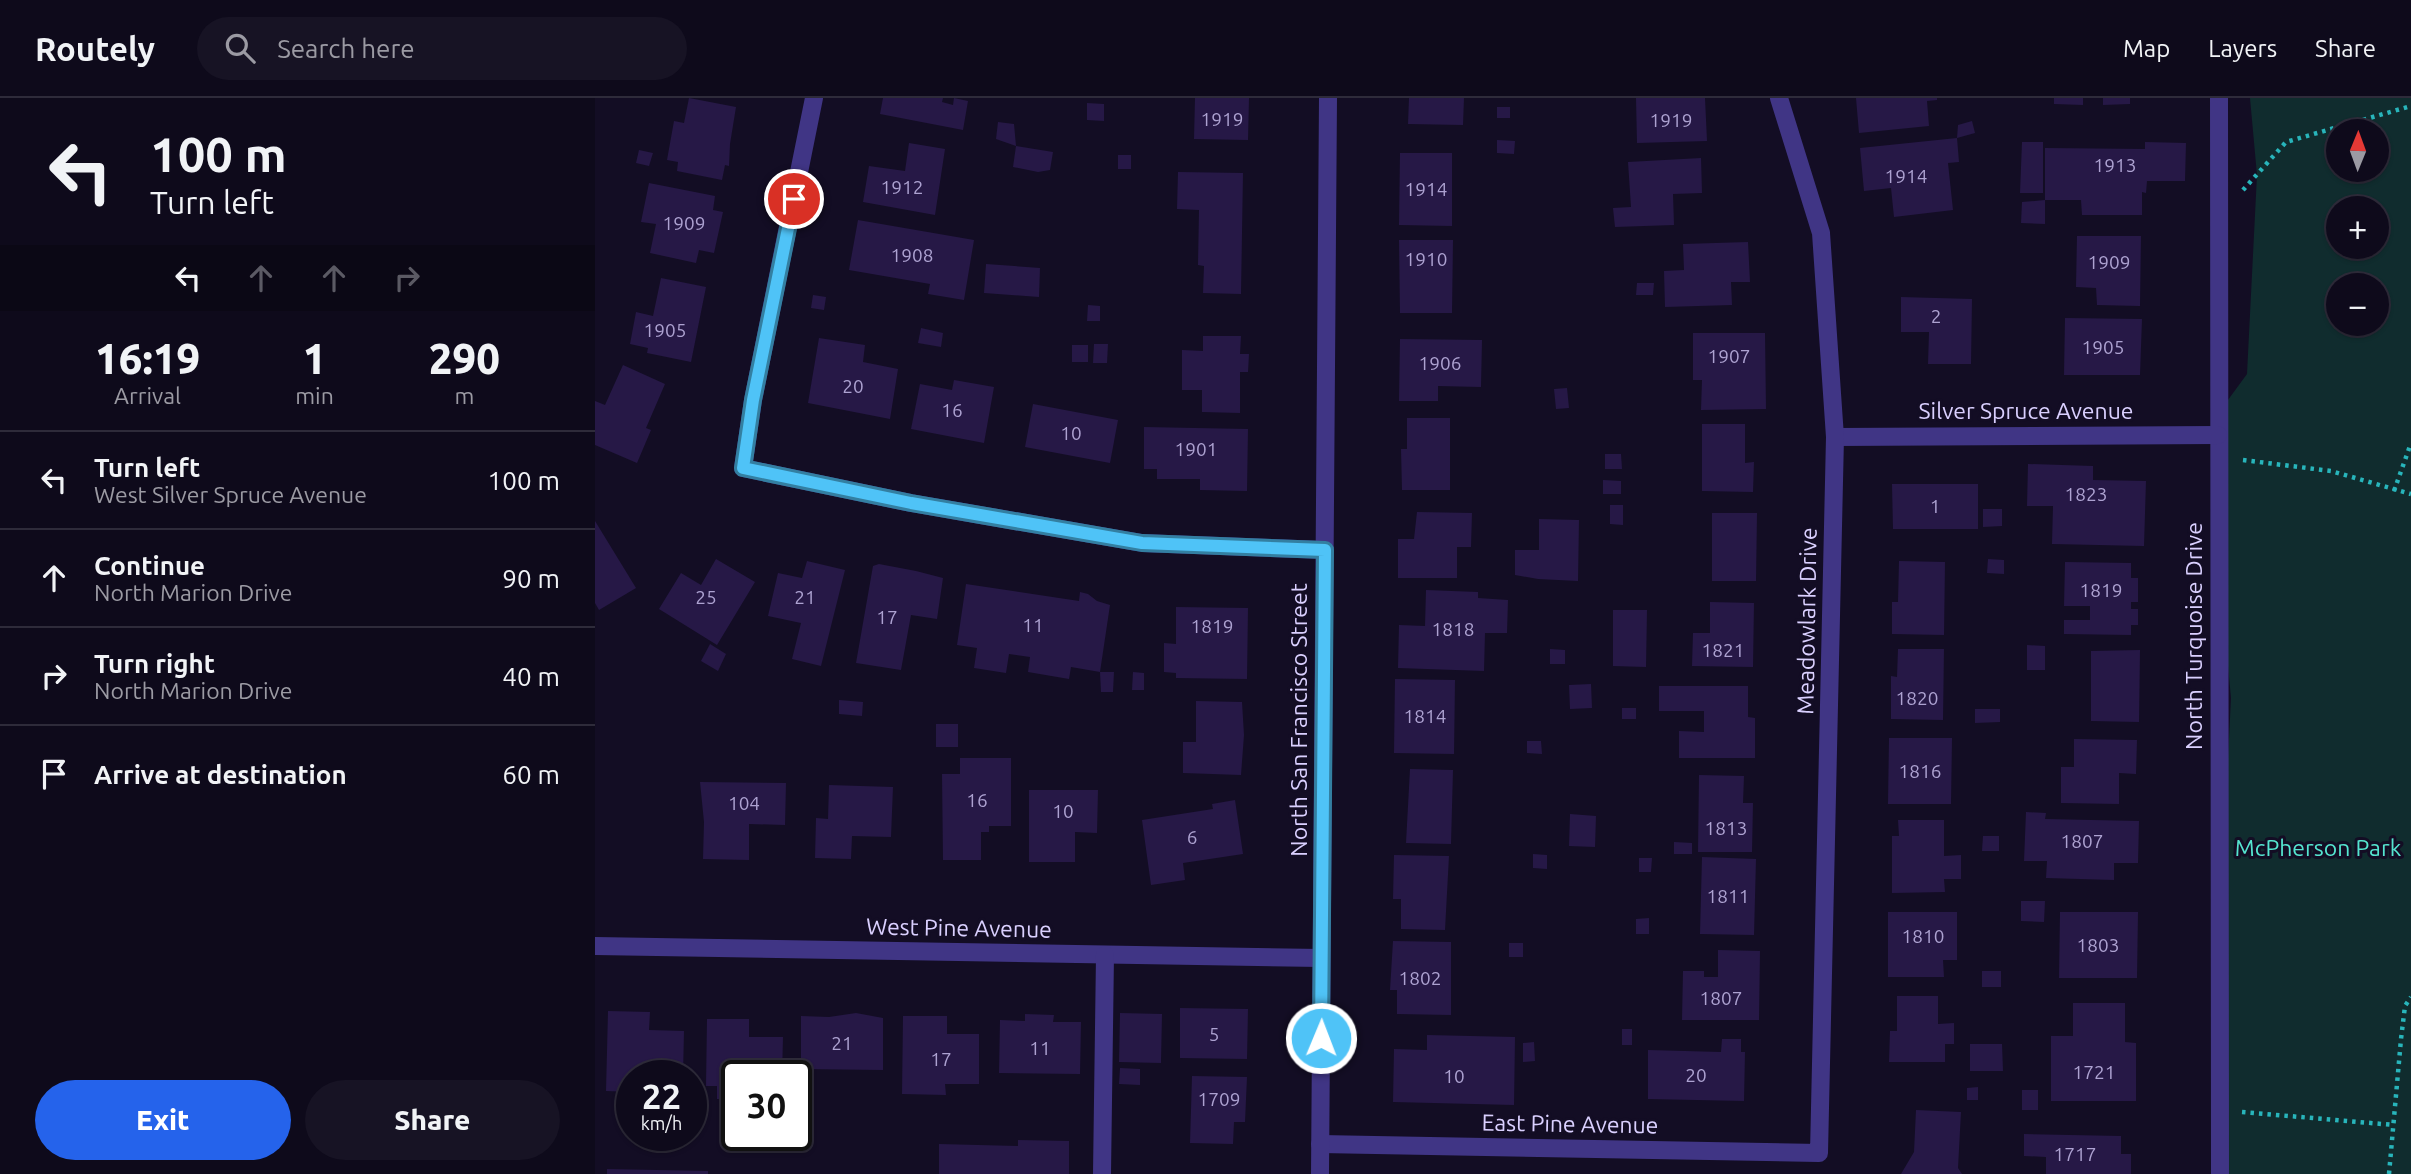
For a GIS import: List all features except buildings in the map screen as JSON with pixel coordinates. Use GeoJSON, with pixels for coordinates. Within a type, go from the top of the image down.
{"type":"FeatureCollection","features":[{"type":"Feature","properties":{"kind":"street"},"geometry":{"type":"LineString","coordinates":[[814,98],[753,400],[743,468],[911,503],[1142,543],[1325,550]]}},
{"type":"Feature","properties":{"kind":"street","name":"North San Francisco Street"},"geometry":{"type":"LineString","coordinates":[[1319,1174],[1328,98]]}},
{"type":"Feature","properties":{"kind":"street","name":"Meadowlark Drive"},"geometry":{"type":"LineString","coordinates":[[1779,98],[1821,233],[1836,437],[1819,1153]]}},
{"type":"Feature","properties":{"kind":"street","name":"North Turquoise Drive"},"geometry":{"type":"LineString","coordinates":[[2219,98],[2220,1174]]}},
{"type":"Feature","properties":{"kind":"street","name":"Silver Spruce Avenue"},"geometry":{"type":"LineString","coordinates":[[1836,437],[2218,435]]}},
{"type":"Feature","properties":{"kind":"street","name":"West Pine Avenue"},"geometry":{"type":"LineString","coordinates":[[595,946],[1321,958]]}},
{"type":"Feature","properties":{"kind":"street"},"geometry":{"type":"LineString","coordinates":[[1102,1174],[1105,955]]}},
{"type":"Feature","properties":{"kind":"street","name":"East Pine Avenue"},"geometry":{"type":"LineString","coordinates":[[1320,1144],[1819,1153]]}},
{"type":"Feature","properties":{"kind":"path"},"geometry":{"type":"LineString","coordinates":[[2218,215],[2285,142],[2411,106]]}},
{"type":"Feature","properties":{"kind":"path"},"geometry":{"type":"LineString","coordinates":[[2394,491],[2411,443]]}},
{"type":"Feature","properties":{"kind":"path"},"geometry":{"type":"LineString","coordinates":[[2218,457],[2331,471],[2411,494]]}},
{"type":"Feature","properties":{"kind":"path"},"geometry":{"type":"LineString","coordinates":[[2389,1174],[2400,1039],[2405,1006],[2411,997]]}},
{"type":"Feature","properties":{"kind":"path"},"geometry":{"type":"LineString","coordinates":[[2220,1110],[2394,1125]]}},
{"type":"Feature","properties":{"kind":"green space","name":"McPherson Park"},"geometry":{"type":"Polygon","coordinates":[[[2250,98],[2411,98],[2411,1174],[2220,1174],[2219,939],[2231,698],[2214,518],[2225,404],[2247,374],[2257,175],[2250,98]]]}},
{"type":"Feature","properties":{"kind":"route"},"geometry":{"type":"LineString","coordinates":[[794,199],[753,400],[743,468],[911,503],[1142,543],[1325,550],[1321,1038]]}}]}
